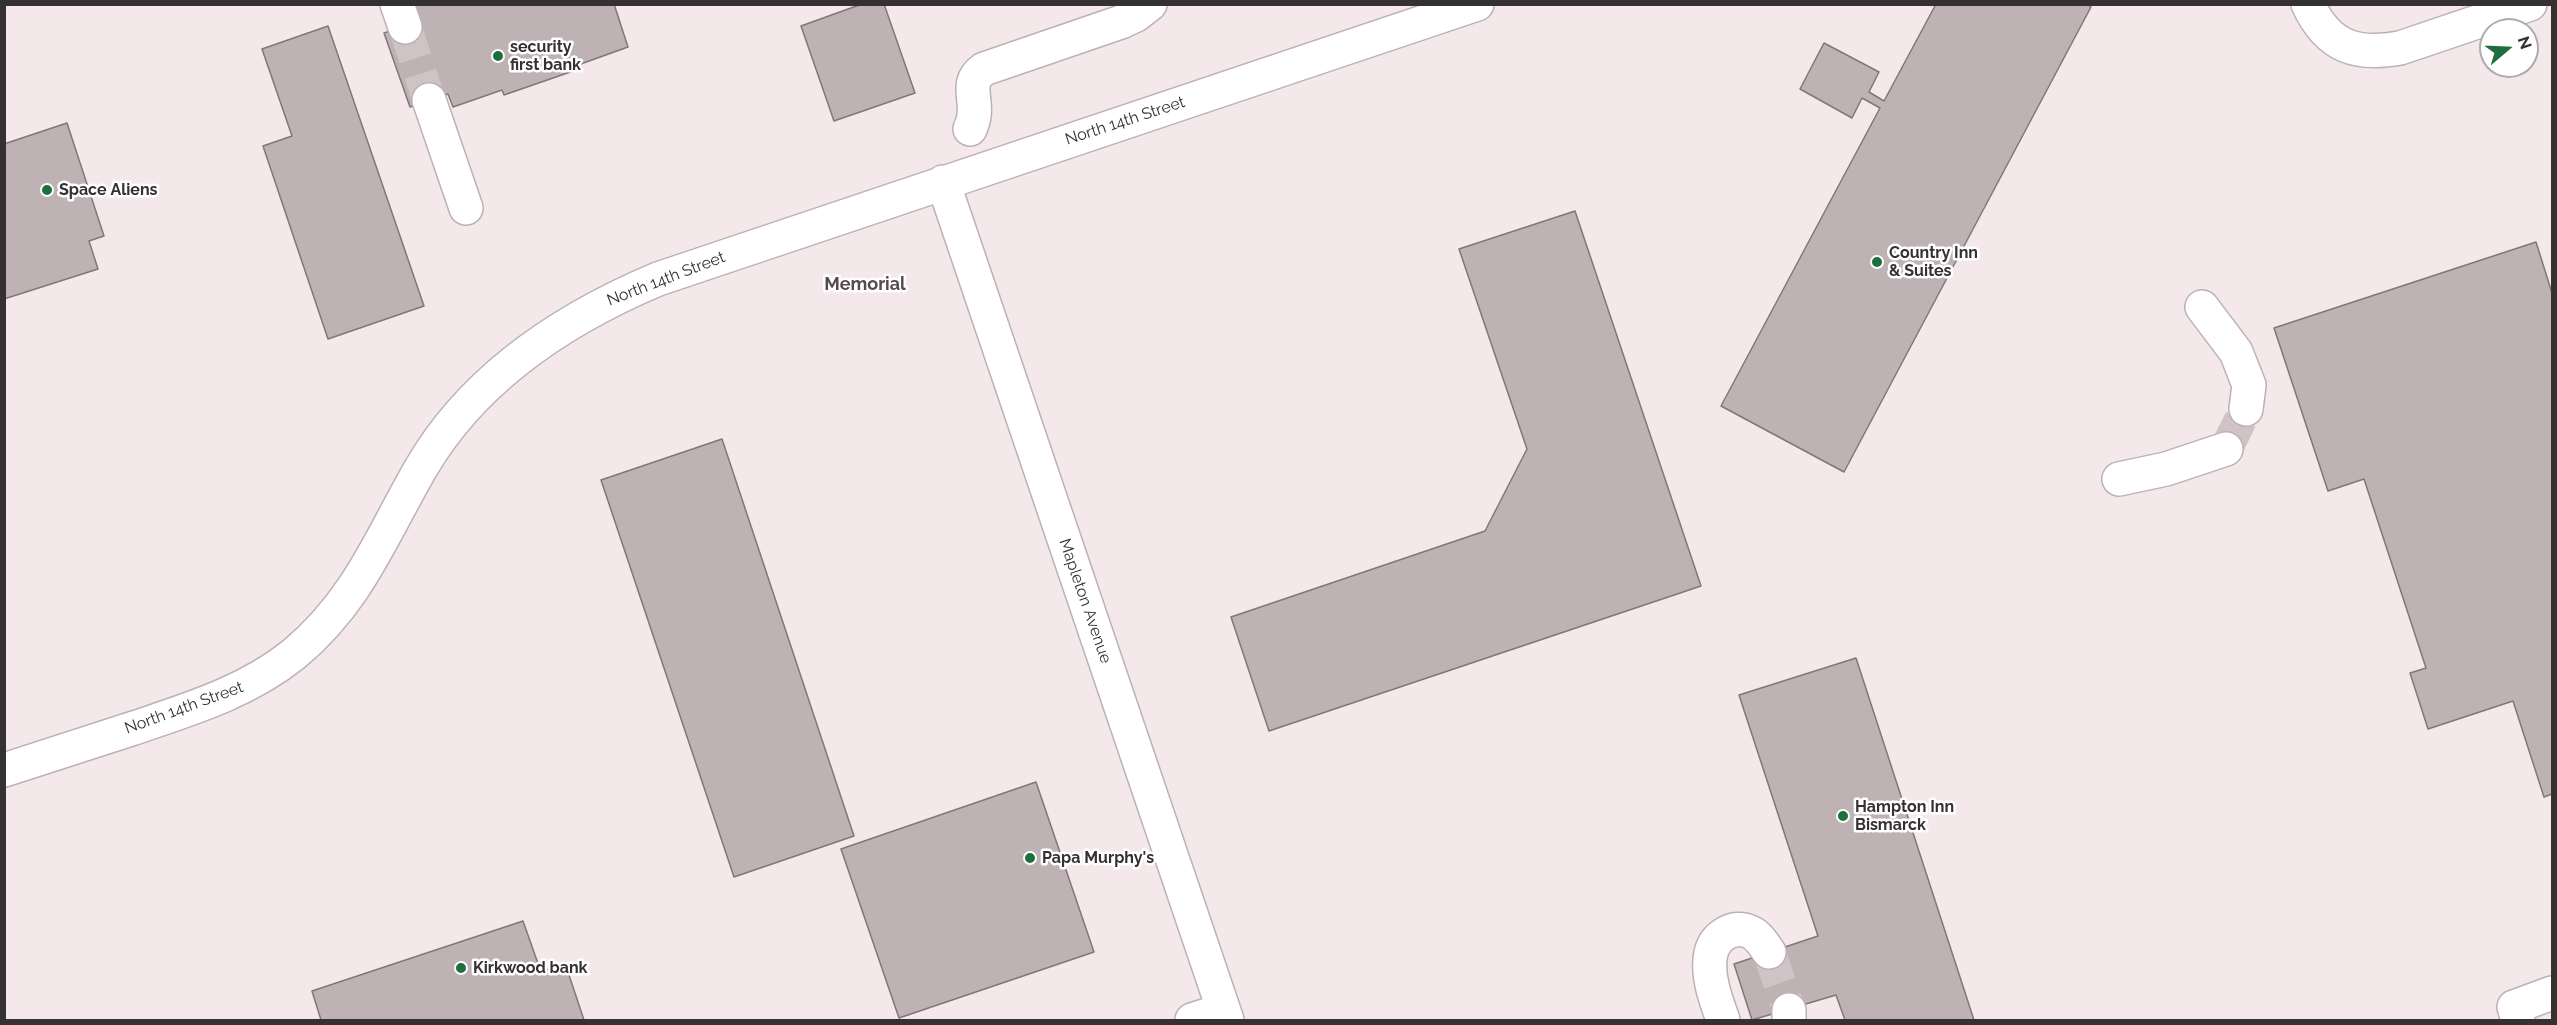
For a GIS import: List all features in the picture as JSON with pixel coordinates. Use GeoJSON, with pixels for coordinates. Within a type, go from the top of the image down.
{"type":"FeatureCollection","features":[{"type":"Feature","properties":{"kind":"street"},"geometry":{"type":"LineString","coordinates":[[970,129],[976,109],[972,82],[984,69],[1121,22],[1150,4]]}},
{"type":"Feature","properties":{"kind":"street","name":"North 14th Street"},"geometry":{"type":"LineString","coordinates":[[4,770],[189,710],[261,679],[324,625],[350,595],[371,563],[422,467],[465,409],[535,344],[573,319],[614,297],[658,279],[943,182],[1477,4]]}},
{"type":"Feature","properties":{"kind":"street"},"geometry":{"type":"LineString","coordinates":[[2308,4],[2319,23],[2333,39],[2347,48],[2382,51],[2400,48],[2529,4]]}},
{"type":"Feature","properties":{"kind":"street"},"geometry":{"type":"LineString","coordinates":[[429,100],[466,208]]}},
{"type":"Feature","properties":{"kind":"street","name":"Mapleton Avenue"},"geometry":{"type":"LineString","coordinates":[[943,182],[1225,1015]]}},
{"type":"Feature","properties":{"kind":"street"},"geometry":{"type":"LineString","coordinates":[[2202,307],[2236,352],[2249,385],[2246,409]]}},
{"type":"Feature","properties":{"kind":"street"},"geometry":{"type":"LineString","coordinates":[[2119,479],[2166,470],[2226,449]]}},
{"type":"Feature","properties":{"kind":"street"},"geometry":{"type":"LineString","coordinates":[[1723,1020],[1710,972],[1711,952],[1719,936],[1735,930],[1750,932],[1761,941],[1768,952]]}},
{"type":"Feature","properties":{"kind":"street"},"geometry":{"type":"LineString","coordinates":[[2518,1020],[2514,1007],[2553,993]]}},
{"type":"Feature","properties":{"kind":"street"},"geometry":{"type":"LineString","coordinates":[[1192,1020],[1225,1015]]}},
{"type":"Feature","properties":{"kind":"building","name":"security first bank"},"geometry":{"type":"Polygon","coordinates":[[[414,4],[614,4],[628,47],[578,65],[579,69],[504,95],[502,90],[453,107],[448,94],[410,107],[384,33],[420,21],[414,4]]]}},
{"type":"Feature","properties":{"kind":"building"},"geometry":{"type":"Polygon","coordinates":[[[862,4],[884,4],[915,93],[834,121],[801,26],[862,4]]]}},
{"type":"Feature","properties":{"kind":"building","name":"Country Inn & Suites"},"geometry":{"type":"Polygon","coordinates":[[[1936,4],[2087,4],[2091,7],[1844,472],[1721,406],[1880,108],[1862,98],[1852,118],[1800,89],[1824,43],[1879,72],[1869,92],[1884,101],[1936,4]]]}},
{"type":"Feature","properties":{"kind":"building"},"geometry":{"type":"Polygon","coordinates":[[[328,26],[424,306],[328,339],[263,146],[292,136],[262,49],[328,26]]]}},
{"type":"Feature","properties":{"kind":"building","name":"Space Aliens"},"geometry":{"type":"Polygon","coordinates":[[[67,123],[104,236],[89,241],[98,269],[4,299],[4,144],[67,123]]]}},
{"type":"Feature","properties":{"kind":"building"},"geometry":{"type":"Polygon","coordinates":[[[1575,211],[1701,586],[1269,731],[1231,617],[1485,531],[1527,449],[1459,249],[1575,211]]]}},
{"type":"Feature","properties":{"kind":"building"},"geometry":{"type":"Polygon","coordinates":[[[2536,242],[2552,293],[2552,794],[2544,797],[2513,701],[2428,729],[2410,673],[2426,668],[2364,479],[2328,491],[2274,328],[2536,242]]]}},
{"type":"Feature","properties":{"kind":"building"},"geometry":{"type":"Polygon","coordinates":[[[722,439],[854,836],[734,877],[601,480],[722,439]]]}},
{"type":"Feature","properties":{"kind":"building","name":"Hampton Inn Bismarck"},"geometry":{"type":"Polygon","coordinates":[[[1856,658],[1974,1020],[1845,1020],[1836,995],[1752,1020],[1734,964],[1818,936],[1739,695],[1856,658]]]}},
{"type":"Feature","properties":{"kind":"building"},"geometry":{"type":"Polygon","coordinates":[[[1036,782],[1094,952],[899,1018],[841,849],[1036,782]]]}},
{"type":"Feature","properties":{"kind":"building","name":"Kirkwood bank"},"geometry":{"type":"Polygon","coordinates":[[[523,921],[541,972],[565,963],[584,1020],[321,1020],[312,991],[523,921]]]}},
{"type":"Feature","properties":{"kind":"tunnel"},"geometry":{"type":"LineString","coordinates":[[405,27],[429,100]]}},
{"type":"Feature","properties":{"kind":"tunnel"},"geometry":{"type":"LineString","coordinates":[[2226,449],[2246,409]]}},
{"type":"Feature","properties":{"kind":"tunnel"},"geometry":{"type":"LineString","coordinates":[[1769,952],[1789,1010]]}},
{"type":"Feature","properties":{"kind":"place","name":"security first bank"},"geometry":{"type":"Point","coordinates":[498,56]}},
{"type":"Feature","properties":{"kind":"place","name":"Space Aliens"},"geometry":{"type":"Point","coordinates":[47,190]}},
{"type":"Feature","properties":{"kind":"place","name":"Country Inn & Suites"},"geometry":{"type":"Point","coordinates":[1877,262]}},
{"type":"Feature","properties":{"kind":"place","name":"Hampton Inn Bismarck"},"geometry":{"type":"Point","coordinates":[1843,816]}},
{"type":"Feature","properties":{"kind":"place","name":"Papa Murphy's"},"geometry":{"type":"Point","coordinates":[1030,858]}},
{"type":"Feature","properties":{"kind":"place","name":"Kirkwood bank"},"geometry":{"type":"Point","coordinates":[461,968]}},
{"type":"Feature","properties":{"kind":"district","name":"Memorial"},"geometry":{"type":"Point","coordinates":[865,285]}}]}
